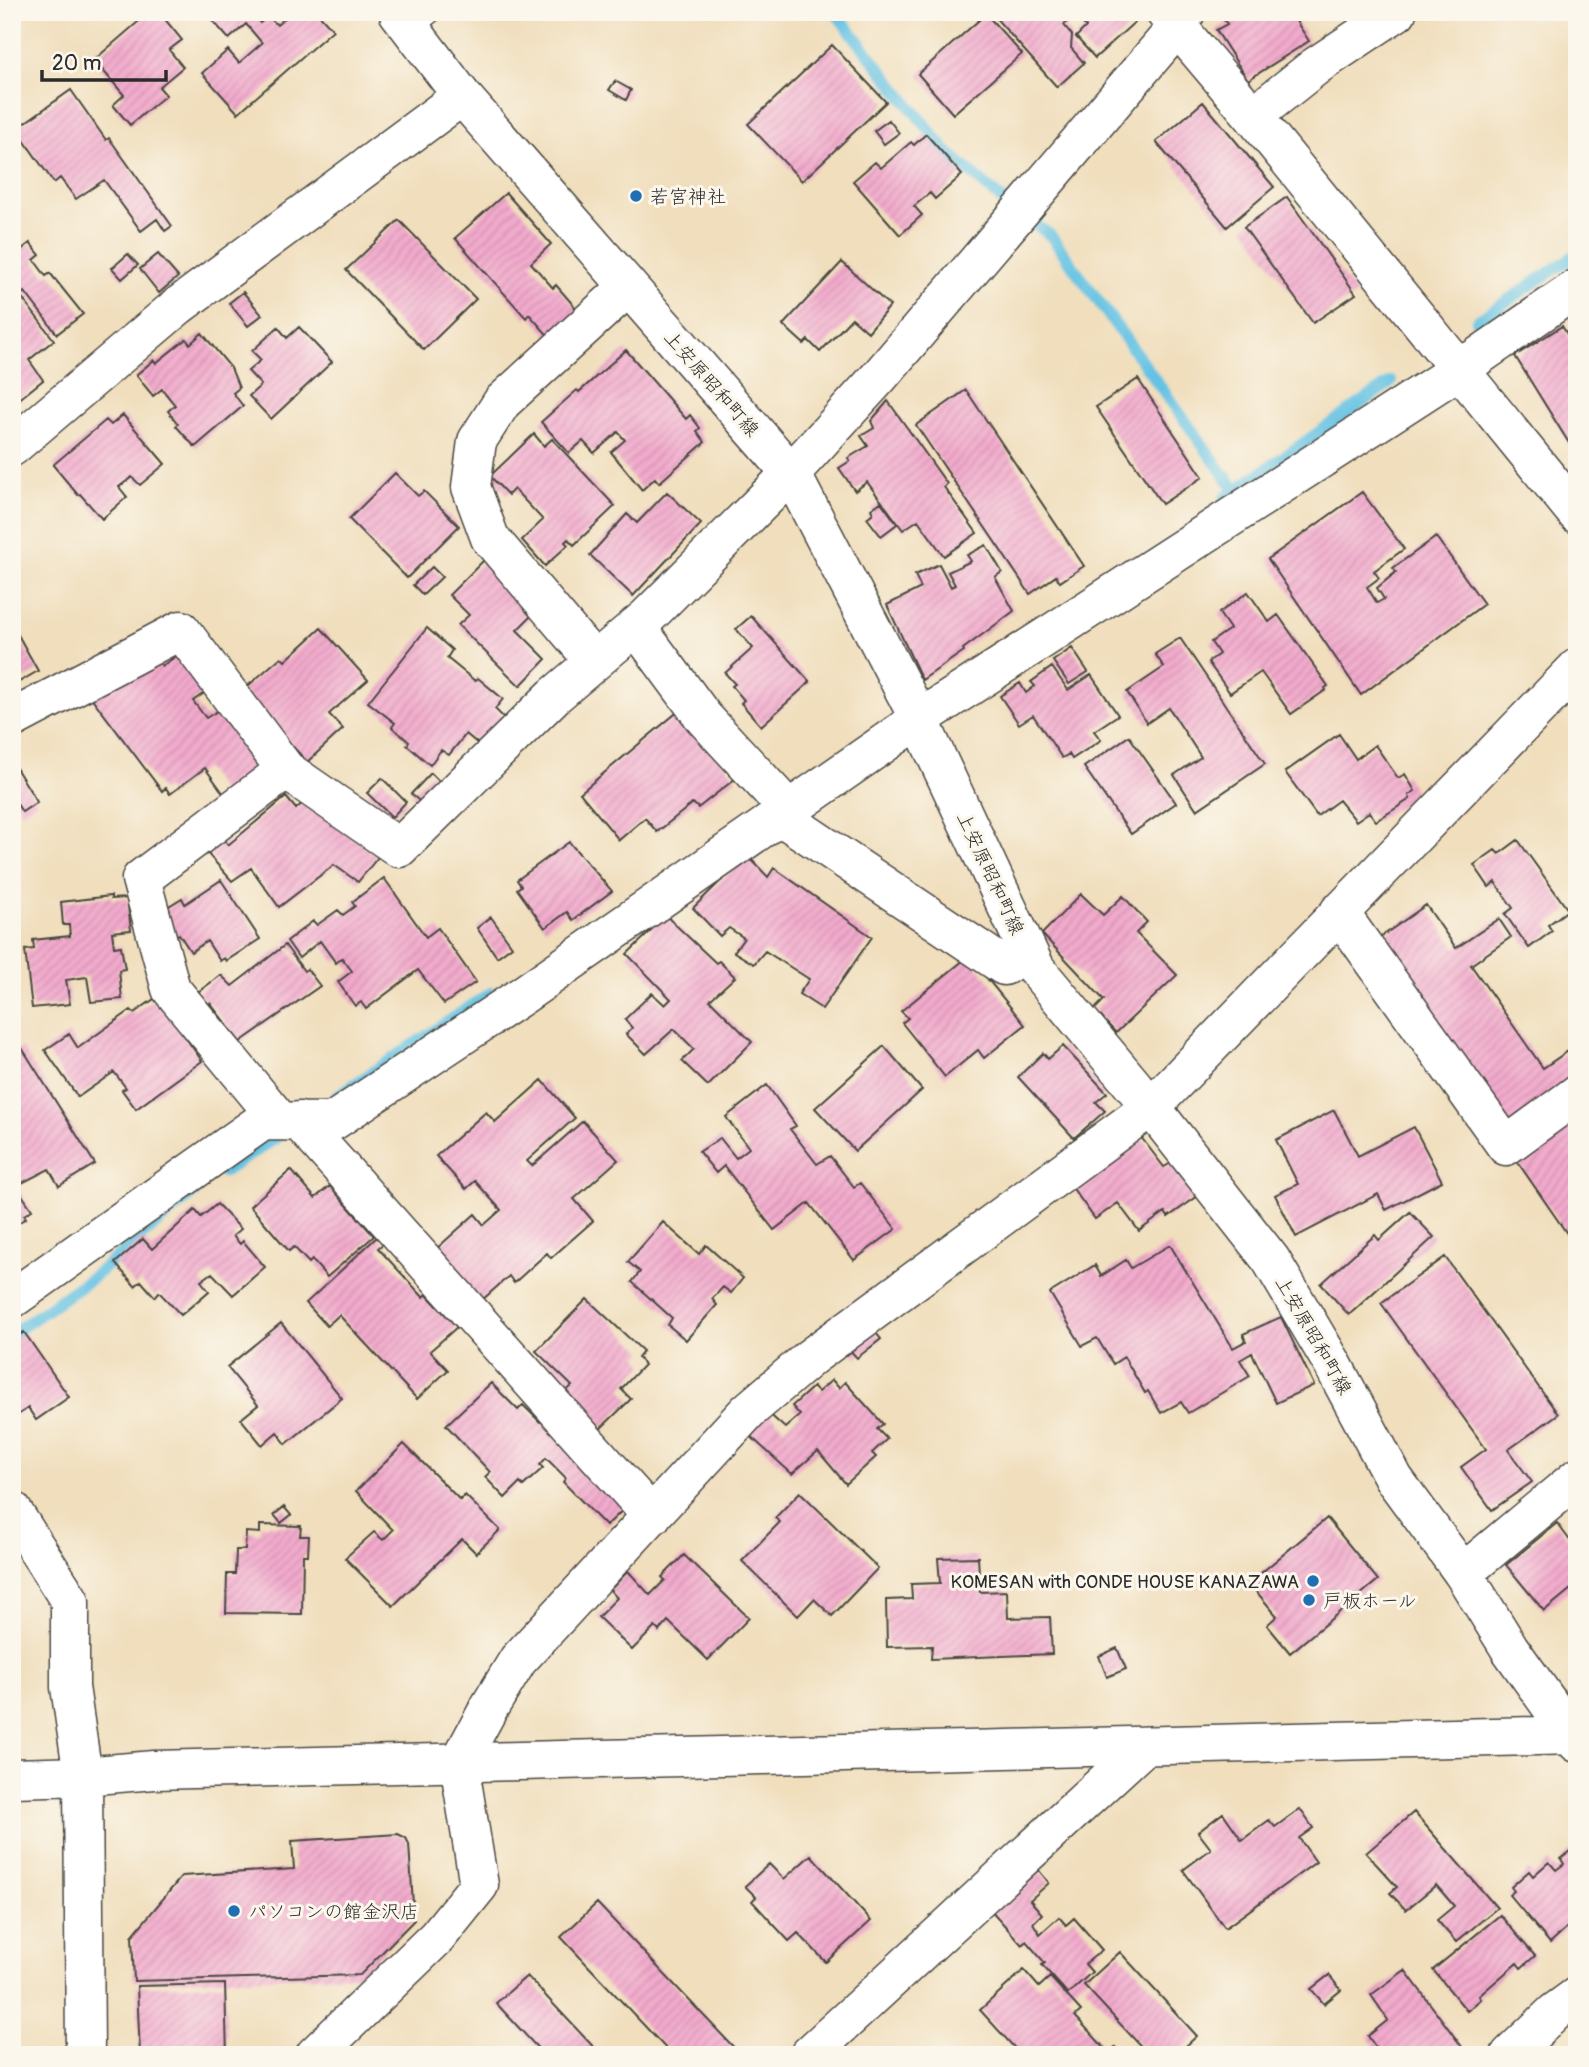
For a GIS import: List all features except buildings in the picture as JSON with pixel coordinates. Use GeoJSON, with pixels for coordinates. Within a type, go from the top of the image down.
{"type":"FeatureCollection","features":[{"type":"Feature","properties":{"kind":"street"},"geometry":{"type":"LineString","coordinates":[[1253,116],[1316,66],[1397,12]]}},
{"type":"Feature","properties":{"kind":"street"},"geometry":{"type":"LineString","coordinates":[[12,719],[181,630],[286,770],[399,848],[554,696],[636,626],[791,473],[879,377],[1176,17],[1253,116],[1577,514]]}},
{"type":"Feature","properties":{"kind":"street","name":"上安原昭和町線"},"geometry":{"type":"LineString","coordinates":[[414,18],[462,96],[791,473],[919,719],[1036,969],[1151,1107],[1271,1260],[1332,1363],[1394,1479],[1463,1573],[1510,1649],[1575,1734]]}},
{"type":"Feature","properties":{"kind":"street"},"geometry":{"type":"LineString","coordinates":[[12,447],[178,306],[462,96]]}},
{"type":"Feature","properties":{"kind":"street"},"geometry":{"type":"LineString","coordinates":[[594,661],[490,538],[471,487],[477,441],[502,402],[628,287]]}},
{"type":"Feature","properties":{"kind":"street"},"geometry":{"type":"LineString","coordinates":[[12,1299],[263,1121],[332,1122],[523,995],[919,719],[1460,369],[1577,288]]}},
{"type":"Feature","properties":{"kind":"street"},"geometry":{"type":"LineString","coordinates":[[636,626],[704,718],[785,813],[1004,967],[1027,951]]}},
{"type":"Feature","properties":{"kind":"street"},"geometry":{"type":"LineString","coordinates":[[315,2055],[438,1937],[479,1885],[459,1763],[489,1706],[518,1660],[748,1411],[811,1357],[1151,1107],[1577,668]]}},
{"type":"Feature","properties":{"kind":"street"},"geometry":{"type":"LineString","coordinates":[[286,770],[141,879],[170,989],[652,1516]]}},
{"type":"Feature","properties":{"kind":"street"},"geometry":{"type":"LineString","coordinates":[[1339,912],[1506,1146],[1577,1094]]}},
{"type":"Feature","properties":{"kind":"street"},"geometry":{"type":"LineString","coordinates":[[1463,1573],[1577,1478]]}},
{"type":"Feature","properties":{"kind":"street"},"geometry":{"type":"LineString","coordinates":[[12,1510],[70,1601],[70,1687],[83,1776],[85,2055]]}},
{"type":"Feature","properties":{"kind":"street"},"geometry":{"type":"LineString","coordinates":[[12,1778],[154,1770],[1575,1734]]}},
{"type":"Feature","properties":{"kind":"street"},"geometry":{"type":"LineString","coordinates":[[809,2055],[1143,1747]]}},
{"type":"Feature","properties":{"kind":"street"},"geometry":{"type":"LineString","coordinates":[[1510,2055],[1555,2012],[1577,1996]]}},
{"type":"Feature","properties":{"kind":"waterway"},"geometry":{"type":"LineString","coordinates":[[835,12],[945,150],[1006,203]]}},
{"type":"Feature","properties":{"kind":"waterway"},"geometry":{"type":"LineString","coordinates":[[1035,224],[1051,236],[1236,491]]}},
{"type":"Feature","properties":{"kind":"waterway"},"geometry":{"type":"LineString","coordinates":[[1477,321],[1577,254]]}},
{"type":"Feature","properties":{"kind":"waterway"},"geometry":{"type":"LineString","coordinates":[[1225,498],[1391,382]]}},
{"type":"Feature","properties":{"kind":"waterway"},"geometry":{"type":"LineString","coordinates":[[337,1096],[491,993]]}},
{"type":"Feature","properties":{"kind":"waterway"},"geometry":{"type":"LineString","coordinates":[[223,1172],[276,1138]]}},
{"type":"Feature","properties":{"kind":"waterway"},"geometry":{"type":"LineString","coordinates":[[12,1334],[93,1277],[194,1192]]}},
{"type":"Feature","properties":{"kind":"place","name":"若宮神社"},"geometry":{"type":"Point","coordinates":[636,196]}},
{"type":"Feature","properties":{"kind":"place","name":"KOMESAN with CONDE HOUSE KANAZAWA"},"geometry":{"type":"Point","coordinates":[1313,1581]}},
{"type":"Feature","properties":{"kind":"place","name":"戸板ホール"},"geometry":{"type":"Point","coordinates":[1309,1600]}},
{"type":"Feature","properties":{"kind":"place","name":"パソコンの館金沢店"},"geometry":{"type":"Point","coordinates":[234,1911]}}]}
